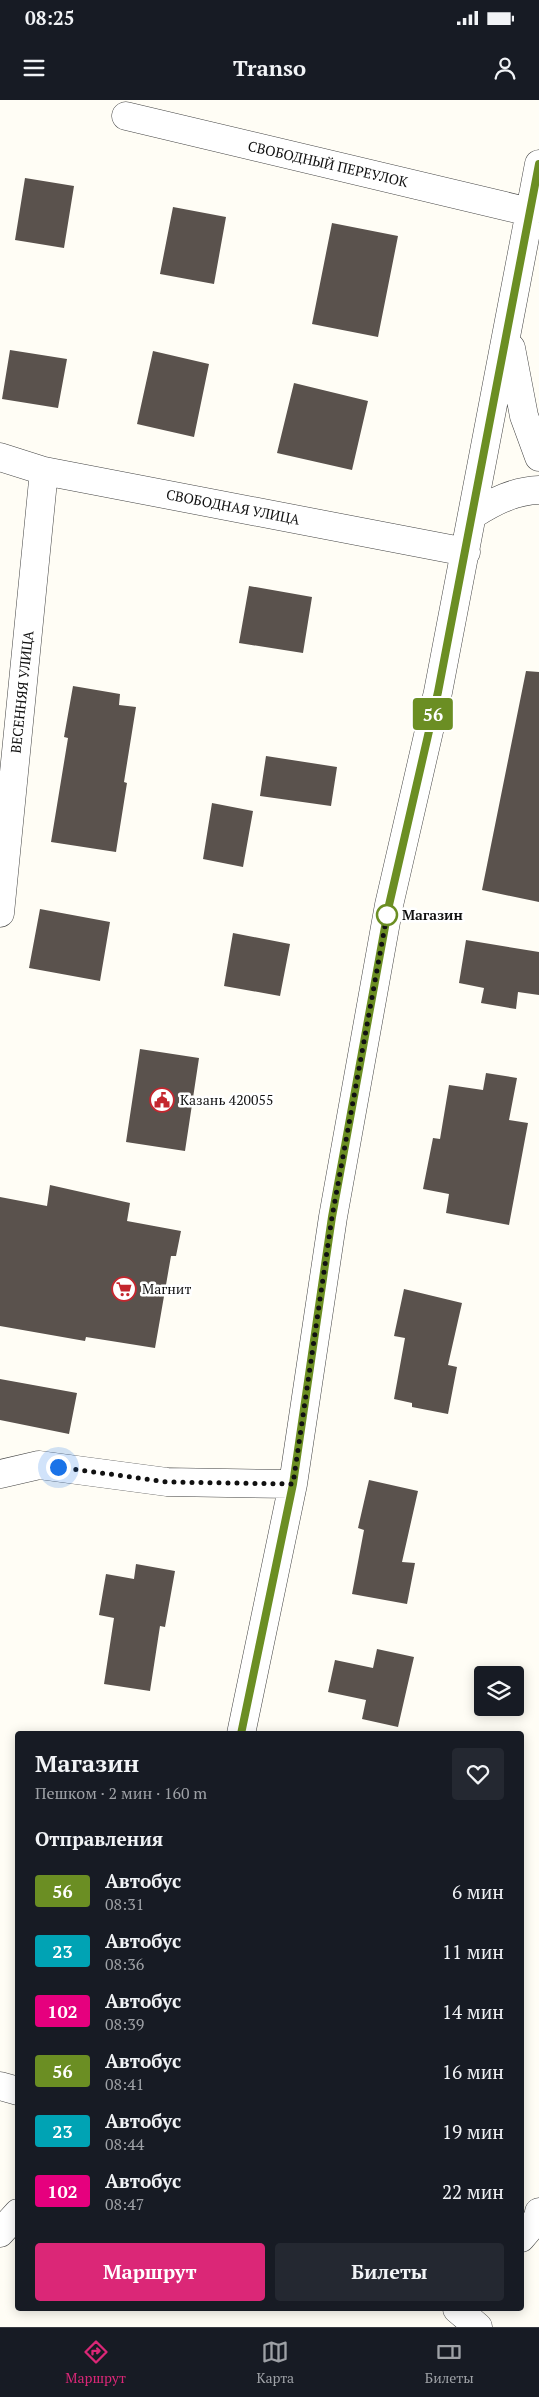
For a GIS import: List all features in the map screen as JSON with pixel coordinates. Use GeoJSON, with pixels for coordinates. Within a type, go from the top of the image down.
{"type":"FeatureCollection","features":[{"type":"Feature","properties":{"kind":"street","name":"СВОБОДНЫЙ ПЕРЕУЛОК"},"geometry":{"type":"LineString","coordinates":[[126,116],[530,212]]}},
{"type":"Feature","properties":{"kind":"street"},"geometry":{"type":"LineString","coordinates":[[242,1731],[293,1484],[332,1217],[389,905],[438,692],[474,514],[539,164]]}},
{"type":"Feature","properties":{"kind":"street"},"geometry":{"type":"LineString","coordinates":[[508,331],[524,416],[539,457]]}},
{"type":"Feature","properties":{"kind":"street","name":"СВОБОДНАЯ УЛИЦА"},"geometry":{"type":"LineString","coordinates":[[0,457],[44,471],[466,552]]}},
{"type":"Feature","properties":{"kind":"street","name":"ВЕСЕННЯЯ УЛИЦА"},"geometry":{"type":"LineString","coordinates":[[0,906],[44,471]]}},
{"type":"Feature","properties":{"kind":"street"},"geometry":{"type":"LineString","coordinates":[[474,514],[496,500],[524,491],[539,490]]}},
{"type":"Feature","properties":{"kind":"street"},"geometry":{"type":"LineString","coordinates":[[0,1474],[40,1465],[167,1482],[293,1484]]}},
{"type":"Feature","properties":{"kind":"street"},"geometry":{"type":"LineString","coordinates":[[0,2086],[15,2090]]}},
{"type":"Feature","properties":{"kind":"street"},"geometry":{"type":"LineString","coordinates":[[524,2234],[538,2218],[539,2212]]}},
{"type":"Feature","properties":{"kind":"street"},"geometry":{"type":"LineString","coordinates":[[0,2234],[15,2216]]}},
{"type":"Feature","properties":{"kind":"building"},"geometry":{"type":"Polygon","coordinates":[[[25,178],[74,186],[64,248],[15,240],[25,178]]]}},
{"type":"Feature","properties":{"kind":"building"},"geometry":{"type":"Polygon","coordinates":[[[173,207],[226,217],[214,284],[160,274],[173,207]]]}},
{"type":"Feature","properties":{"kind":"building"},"geometry":{"type":"Polygon","coordinates":[[[332,223],[398,236],[378,337],[312,324],[332,223]]]}},
{"type":"Feature","properties":{"kind":"building"},"geometry":{"type":"Polygon","coordinates":[[[10,350],[67,359],[58,408],[2,399],[10,350]]]}},
{"type":"Feature","properties":{"kind":"building"},"geometry":{"type":"Polygon","coordinates":[[[153,351],[209,364],[194,437],[137,424],[153,351]]]}},
{"type":"Feature","properties":{"kind":"building"},"geometry":{"type":"Polygon","coordinates":[[[294,383],[368,401],[352,470],[277,453],[294,383]]]}},
{"type":"Feature","properties":{"kind":"building"},"geometry":{"type":"Polygon","coordinates":[[[249,586],[312,597],[303,653],[239,643],[249,586]]]}},
{"type":"Feature","properties":{"kind":"building"},"geometry":{"type":"Polygon","coordinates":[[[526,671],[539,672],[539,902],[482,890],[526,671]]]}},
{"type":"Feature","properties":{"kind":"building"},"geometry":{"type":"Polygon","coordinates":[[[73,686],[120,694],[119,705],[136,707],[124,782],[127,783],[116,852],[51,842],[68,738],[64,737],[73,686]]]}},
{"type":"Feature","properties":{"kind":"building"},"geometry":{"type":"Polygon","coordinates":[[[266,756],[337,767],[331,806],[260,796],[266,756]]]}},
{"type":"Feature","properties":{"kind":"building"},"geometry":{"type":"Polygon","coordinates":[[[212,803],[253,811],[243,867],[203,859],[212,803]]]}},
{"type":"Feature","properties":{"kind":"building"},"geometry":{"type":"Polygon","coordinates":[[[40,909],[110,922],[100,981],[29,968],[40,909]]]}},
{"type":"Feature","properties":{"kind":"building"},"geometry":{"type":"Polygon","coordinates":[[[233,933],[290,944],[280,996],[224,986],[233,933]]]}},
{"type":"Feature","properties":{"kind":"building"},"geometry":{"type":"Polygon","coordinates":[[[466,940],[539,952],[539,995],[518,992],[516,1009],[481,1003],[484,988],[459,983],[466,940]]]}},
{"type":"Feature","properties":{"kind":"building","name":"Казань 420055"},"geometry":{"type":"Polygon","coordinates":[[[140,1049],[199,1058],[185,1151],[126,1142],[140,1049]]]}},
{"type":"Feature","properties":{"kind":"building"},"geometry":{"type":"Polygon","coordinates":[[[486,1073],[517,1078],[509,1120],[528,1123],[509,1225],[446,1213],[449,1194],[423,1189],[433,1138],[440,1139],[449,1085],[483,1090],[486,1073]]]}},
{"type":"Feature","properties":{"kind":"building"},"geometry":{"type":"Polygon","coordinates":[[[50,1185],[130,1203],[127,1221],[181,1231],[176,1256],[171,1256],[155,1348],[86,1337],[85,1341],[0,1326],[0,1197],[47,1206],[50,1185]]]}},
{"type":"Feature","properties":{"kind":"building"},"geometry":{"type":"Polygon","coordinates":[[[404,1289],[462,1303],[448,1365],[457,1367],[448,1414],[412,1407],[412,1403],[394,1399],[405,1338],[394,1336],[404,1289]]]}},
{"type":"Feature","properties":{"kind":"building"},"geometry":{"type":"Polygon","coordinates":[[[0,1379],[77,1393],[69,1434],[0,1420],[0,1379]]]}},
{"type":"Feature","properties":{"kind":"building"},"geometry":{"type":"Polygon","coordinates":[[[369,1480],[418,1491],[402,1562],[415,1563],[407,1604],[352,1594],[364,1530],[358,1528],[369,1480]]]}},
{"type":"Feature","properties":{"kind":"building"},"geometry":{"type":"Polygon","coordinates":[[[136,1564],[175,1571],[165,1627],[160,1626],[150,1691],[104,1684],[114,1618],[99,1615],[106,1574],[134,1579],[136,1564]]]}},
{"type":"Feature","properties":{"kind":"building"},"geometry":{"type":"Polygon","coordinates":[[[377,1649],[414,1657],[398,1727],[362,1719],[366,1700],[328,1692],[335,1660],[373,1668],[377,1649]]]}},
{"type":"Feature","properties":{"kind":"bus line","name":"56"},"geometry":{"type":"LineString","coordinates":[[242,1731],[293,1484],[332,1217],[389,905],[438,692],[539,164]]}},
{"type":"Feature","properties":{"kind":"place","name":"Магазин"},"geometry":{"type":"Point","coordinates":[387,915]}},
{"type":"Feature","properties":{"kind":"place","name":"Казань 420055"},"geometry":{"type":"Point","coordinates":[162,1100]}},
{"type":"Feature","properties":{"kind":"place","name":"Магнит"},"geometry":{"type":"Point","coordinates":[124,1289]}},
{"type":"Feature","properties":{"kind":"route"},"geometry":{"type":"LineString","coordinates":[[58,1467],[167,1482],[293,1484],[332,1217],[387,915]]}}]}
